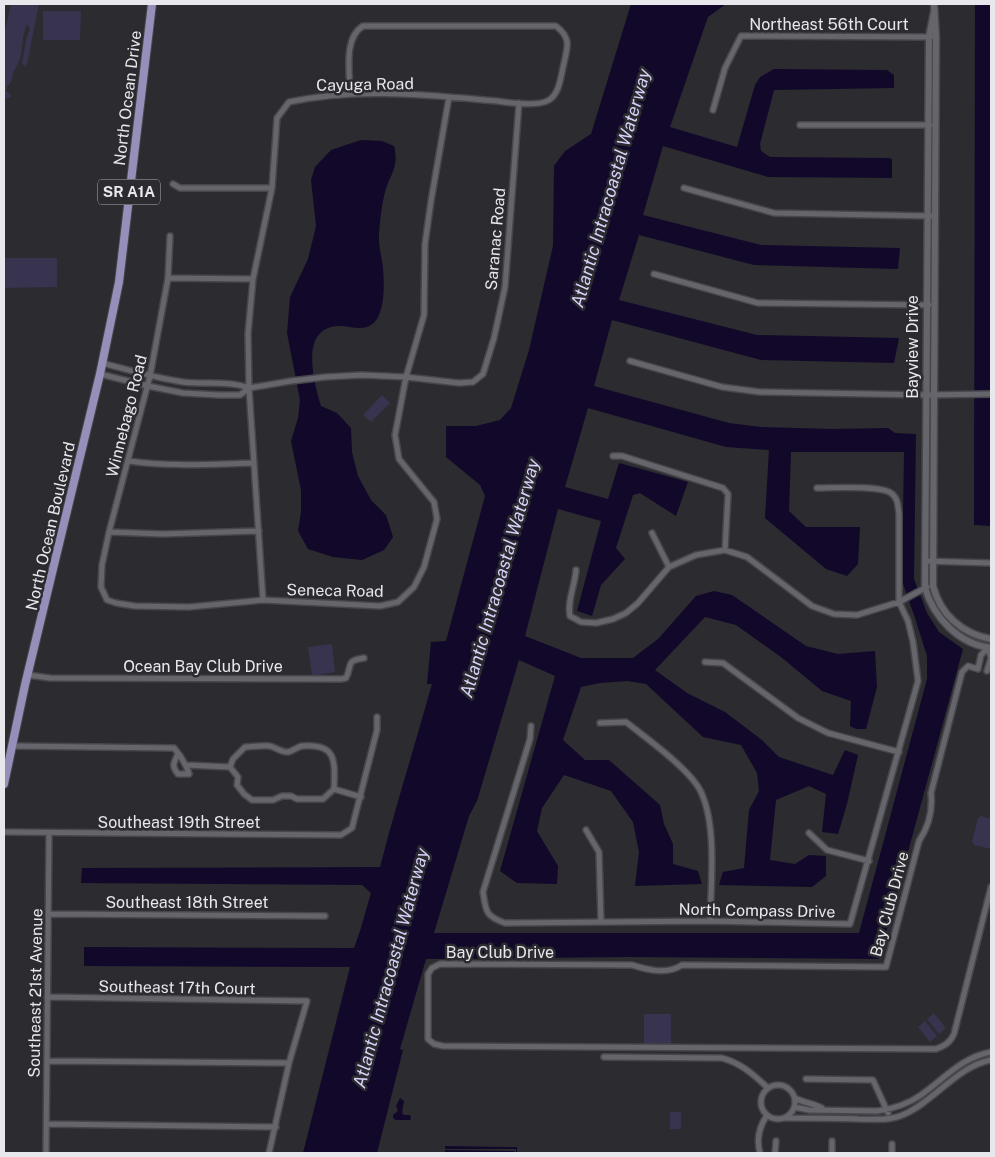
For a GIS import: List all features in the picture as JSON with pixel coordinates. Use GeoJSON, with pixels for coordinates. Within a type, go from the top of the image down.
{"type":"FeatureCollection","features":[{"type":"Feature","properties":{"kind":"main road","name":"North Ocean Drive"},"geometry":{"type":"LineString","coordinates":[[100,374],[119,282],[152,4]]}},
{"type":"Feature","properties":{"kind":"main road","name":"North Ocean Boulevard"},"geometry":{"type":"LineString","coordinates":[[13,746],[28,675],[100,374]]}},
{"type":"Feature","properties":{"kind":"main road","name":"SR A1A"},"geometry":{"type":"LineString","coordinates":[[4,784],[13,746]]}},
{"type":"Feature","properties":{"kind":"street","name":"Bayview Drive"},"geometry":{"type":"LineString","coordinates":[[934,4],[936,37],[928,125],[926,480],[923,589],[932,606],[947,626],[968,640],[989,648]]}},
{"type":"Feature","properties":{"kind":"street","name":"Bayview Drive"},"geometry":{"type":"LineString","coordinates":[[934,12],[929,37],[936,125],[933,586],[939,602],[952,620],[973,634],[991,639]]}},
{"type":"Feature","properties":{"kind":"street","name":"Cayuga Road"},"geometry":{"type":"LineString","coordinates":[[249,388],[248,334],[253,279],[272,188],[277,118],[289,102],[350,94],[415,94],[519,103],[540,103],[548,101],[556,94],[568,45],[564,33],[556,26],[363,26],[356,30],[350,42],[350,94]]}},
{"type":"Feature","properties":{"kind":"street","name":"Northeast 56th Court"},"geometry":{"type":"LineString","coordinates":[[713,110],[725,68],[741,36],[936,37]]}},
{"type":"Feature","properties":{"kind":"street"},"geometry":{"type":"LineString","coordinates":[[100,374],[183,393],[220,395],[240,394],[249,388],[325,377],[362,375],[406,377],[424,315],[425,244],[450,97]]}},
{"type":"Feature","properties":{"kind":"street","name":"Saranac Road"},"geometry":{"type":"LineString","coordinates":[[406,377],[459,383],[473,382],[483,374],[494,338],[505,287],[519,103]]}},
{"type":"Feature","properties":{"kind":"street"},"geometry":{"type":"LineString","coordinates":[[800,125],[936,125]]}},
{"type":"Feature","properties":{"kind":"street"},"geometry":{"type":"LineString","coordinates":[[928,174],[935,174]]}},
{"type":"Feature","properties":{"kind":"street"},"geometry":{"type":"LineString","coordinates":[[173,184],[180,188],[272,188]]}},
{"type":"Feature","properties":{"kind":"street"},"geometry":{"type":"LineString","coordinates":[[684,188],[774,213],[934,216]]}},
{"type":"Feature","properties":{"kind":"street","name":"Winnebago Road"},"geometry":{"type":"LineString","coordinates":[[170,236],[168,278],[150,376],[109,532],[102,565],[101,587],[107,600],[135,606],[189,607],[263,600]]}},
{"type":"Feature","properties":{"kind":"street"},"geometry":{"type":"LineString","coordinates":[[927,266],[934,266]]}},
{"type":"Feature","properties":{"kind":"street"},"geometry":{"type":"LineString","coordinates":[[654,274],[758,303],[934,305]]}},
{"type":"Feature","properties":{"kind":"street"},"geometry":{"type":"LineString","coordinates":[[168,278],[253,279]]}},
{"type":"Feature","properties":{"kind":"street"},"geometry":{"type":"LineString","coordinates":[[926,352],[934,352]]}},
{"type":"Feature","properties":{"kind":"street"},"geometry":{"type":"LineString","coordinates":[[630,361],[722,387],[760,392],[926,395],[991,394]]}},
{"type":"Feature","properties":{"kind":"street"},"geometry":{"type":"LineString","coordinates":[[102,364],[184,382],[240,384],[249,388]]}},
{"type":"Feature","properties":{"kind":"street","name":"Seneca Road"},"geometry":{"type":"LineString","coordinates":[[249,388],[263,600],[380,606],[398,602],[414,587],[424,567],[437,519],[434,502],[399,459],[395,435],[406,377]]}},
{"type":"Feature","properties":{"kind":"street"},"geometry":{"type":"LineString","coordinates":[[926,436],[933,436]]}},
{"type":"Feature","properties":{"kind":"street"},"geometry":{"type":"LineString","coordinates":[[613,456],[622,456],[723,488],[728,494],[725,550]]}},
{"type":"Feature","properties":{"kind":"street"},"geometry":{"type":"LineString","coordinates":[[128,461],[184,465],[254,462]]}},
{"type":"Feature","properties":{"kind":"street"},"geometry":{"type":"LineString","coordinates":[[926,480],[933,480]]}},
{"type":"Feature","properties":{"kind":"street"},"geometry":{"type":"LineString","coordinates":[[817,488],[880,489],[892,493],[898,501],[899,602]]}},
{"type":"Feature","properties":{"kind":"street"},"geometry":{"type":"LineString","coordinates":[[925,524],[933,524]]}},
{"type":"Feature","properties":{"kind":"street"},"geometry":{"type":"LineString","coordinates":[[109,532],[163,534],[259,531]]}},
{"type":"Feature","properties":{"kind":"street"},"geometry":{"type":"LineString","coordinates":[[652,533],[669,568]]}},
{"type":"Feature","properties":{"kind":"street"},"geometry":{"type":"LineString","coordinates":[[576,570],[576,581],[568,606],[570,616],[580,622],[596,623],[612,620],[626,613],[669,568],[696,555],[725,550],[747,557],[812,606],[834,614],[858,615],[899,602],[923,589],[933,586]]}},
{"type":"Feature","properties":{"kind":"street"},"geometry":{"type":"LineString","coordinates":[[925,562],[991,563]]}},
{"type":"Feature","properties":{"kind":"street","name":"North Compass Drive"},"geometry":{"type":"LineString","coordinates":[[531,726],[530,739],[483,892],[486,909],[493,919],[505,923],[710,921],[850,924],[918,681],[908,621],[899,602]]}},
{"type":"Feature","properties":{"kind":"street","name":"Bay Club Drive"},"geometry":{"type":"LineString","coordinates":[[987,671],[991,658],[989,648],[991,639]]}},
{"type":"Feature","properties":{"kind":"street","name":"Bay Club Drive"},"geometry":{"type":"LineString","coordinates":[[989,648],[981,655],[978,668],[968,666],[962,672],[931,794],[932,806],[929,823],[919,842],[886,967],[682,965],[676,969],[649,970],[632,965],[440,964],[432,968],[428,974],[428,1039],[434,1044],[443,1046],[936,1049],[944,1046],[951,1040],[954,1034],[991,887]]}},
{"type":"Feature","properties":{"kind":"street","name":"Ocean Bay Club Drive"},"geometry":{"type":"LineString","coordinates":[[28,675],[50,678],[341,680],[348,675],[349,664],[353,660],[364,658]]}},
{"type":"Feature","properties":{"kind":"street"},"geometry":{"type":"LineString","coordinates":[[705,662],[723,663],[798,718],[828,733],[899,752]]}},
{"type":"Feature","properties":{"kind":"street"},"geometry":{"type":"LineString","coordinates":[[334,789],[361,797],[377,730],[377,717]]}},
{"type":"Feature","properties":{"kind":"street"},"geometry":{"type":"LineString","coordinates":[[600,723],[626,722],[684,771],[701,791],[710,819],[710,921]]}},
{"type":"Feature","properties":{"kind":"street"},"geometry":{"type":"LineString","coordinates":[[13,746],[174,748],[186,765],[189,774],[178,774],[174,769],[173,764],[178,754]]}},
{"type":"Feature","properties":{"kind":"street"},"geometry":{"type":"LineString","coordinates":[[270,746],[280,752],[290,752],[300,746],[322,747],[331,754],[335,762],[334,789],[323,799],[298,799],[291,796],[282,796],[273,800],[252,800],[237,785],[238,777],[230,766],[233,759],[246,747],[270,746]]}},
{"type":"Feature","properties":{"kind":"street"},"geometry":{"type":"LineString","coordinates":[[186,765],[230,766]]}},
{"type":"Feature","properties":{"kind":"street","name":"Southeast 19th Street"},"geometry":{"type":"LineString","coordinates":[[4,832],[49,834],[341,835],[352,828],[361,797]]}},
{"type":"Feature","properties":{"kind":"street"},"geometry":{"type":"LineString","coordinates":[[586,830],[599,852],[601,922]]}},
{"type":"Feature","properties":{"kind":"street","name":"Southeast 21st Avenue"},"geometry":{"type":"LineString","coordinates":[[46,1153],[49,834]]}},
{"type":"Feature","properties":{"kind":"street"},"geometry":{"type":"LineString","coordinates":[[809,834],[827,850],[869,861]]}},
{"type":"Feature","properties":{"kind":"street","name":"Southeast 18th Street"},"geometry":{"type":"LineString","coordinates":[[49,914],[325,916]]}},
{"type":"Feature","properties":{"kind":"street","name":"Southeast 17th Court"},"geometry":{"type":"LineString","coordinates":[[47,998],[307,1000],[289,1062]]}},
{"type":"Feature","properties":{"kind":"street"},"geometry":{"type":"LineString","coordinates":[[795,1103],[812,1110],[877,1112],[899,1107],[920,1096],[975,1055],[991,1052]]}},
{"type":"Feature","properties":{"kind":"street"},"geometry":{"type":"LineString","coordinates":[[604,1057],[722,1058],[734,1061],[744,1067],[768,1088]]}},
{"type":"Feature","properties":{"kind":"street"},"geometry":{"type":"LineString","coordinates":[[785,1118],[790,1114],[795,1103],[792,1092],[783,1085],[775,1085],[768,1088],[762,1094],[760,1101],[762,1109],[774,1119],[890,1118],[900,1116],[926,1102],[965,1070],[979,1063],[991,1060]]}},
{"type":"Feature","properties":{"kind":"street"},"geometry":{"type":"LineString","coordinates":[[47,1061],[289,1062],[269,1153]]}},
{"type":"Feature","properties":{"kind":"street"},"geometry":{"type":"LineString","coordinates":[[806,1079],[873,1080],[890,1118]]}},
{"type":"Feature","properties":{"kind":"street"},"geometry":{"type":"LineString","coordinates":[[795,1103],[805,1107],[830,1110]]}},
{"type":"Feature","properties":{"kind":"street"},"geometry":{"type":"LineString","coordinates":[[812,1110],[813,1118]]}},
{"type":"Feature","properties":{"kind":"street"},"geometry":{"type":"LineString","coordinates":[[760,1153],[758,1147],[759,1129],[767,1115]]}},
{"type":"Feature","properties":{"kind":"street"},"geometry":{"type":"LineString","coordinates":[[46,1124],[276,1127]]}},
{"type":"Feature","properties":{"kind":"street"},"geometry":{"type":"LineString","coordinates":[[775,1153],[776,1141]]}},
{"type":"Feature","properties":{"kind":"street"},"geometry":{"type":"LineString","coordinates":[[832,1141],[832,1153]]}},
{"type":"Feature","properties":{"kind":"street"},"geometry":{"type":"LineString","coordinates":[[892,1144],[892,1153]]}},
{"type":"Feature","properties":{"kind":"shaded area"},"geometry":{"type":"Polygon","coordinates":[[[11,4],[39,4],[27,64],[25,67],[22,63],[30,29],[27,24],[20,59],[6,91],[10,93],[11,97],[5,99],[4,117],[4,34],[11,4]]]}},
{"type":"Feature","properties":{"kind":"shaded area"},"geometry":{"type":"Polygon","coordinates":[[[43,11],[81,11],[80,40],[43,40],[43,11]]]}},
{"type":"Feature","properties":{"kind":"shaded area"},"geometry":{"type":"Polygon","coordinates":[[[4,258],[57,258],[57,287],[4,288],[4,258]]]}},
{"type":"Feature","properties":{"kind":"shaded area"},"geometry":{"type":"Polygon","coordinates":[[[382,395],[390,403],[371,422],[363,415],[382,395]]]}},
{"type":"Feature","properties":{"kind":"shaded area"},"geometry":{"type":"Polygon","coordinates":[[[332,644],[335,672],[312,676],[308,647],[332,644]]]}},
{"type":"Feature","properties":{"kind":"shaded area"},"geometry":{"type":"Polygon","coordinates":[[[981,816],[991,819],[991,849],[974,845],[972,842],[978,818],[981,816]]]}},
{"type":"Feature","properties":{"kind":"shaded area"},"geometry":{"type":"Polygon","coordinates":[[[934,1013],[946,1028],[939,1034],[927,1019],[934,1013]]]}},
{"type":"Feature","properties":{"kind":"shaded area"},"geometry":{"type":"Polygon","coordinates":[[[644,1014],[671,1014],[671,1044],[644,1044],[644,1014]]]}},
{"type":"Feature","properties":{"kind":"shaded area"},"geometry":{"type":"Polygon","coordinates":[[[925,1021],[937,1036],[930,1042],[918,1027],[925,1021]]]}},
{"type":"Feature","properties":{"kind":"shaded area"},"geometry":{"type":"Polygon","coordinates":[[[670,1112],[681,1112],[681,1129],[670,1129],[670,1112]]]}},
{"type":"Feature","properties":{"kind":"water","name":"Atlantic Intracoastal Waterway"},"geometry":{"type":"Polygon","coordinates":[[[631,4],[726,4],[708,17],[670,127],[737,147],[755,85],[760,77],[774,69],[887,70],[894,75],[894,88],[774,90],[760,144],[761,151],[770,157],[892,159],[892,178],[768,177],[663,146],[643,215],[761,245],[900,248],[898,269],[754,265],[639,235],[619,300],[757,335],[899,338],[894,363],[761,360],[612,320],[594,386],[729,423],[761,427],[888,428],[895,433],[916,434],[914,579],[927,613],[939,632],[963,649],[879,959],[627,957],[426,959],[400,1049],[403,1050],[377,1153],[303,1153],[350,967],[84,966],[84,947],[354,948],[371,893],[362,885],[81,883],[82,868],[380,867],[432,684],[427,684],[431,642],[446,641],[485,496],[480,485],[446,457],[446,426],[476,426],[500,420],[511,408],[529,350],[553,246],[554,166],[565,151],[591,134],[631,4]],[[588,408],[565,487],[608,499],[619,463],[688,482],[676,516],[640,493],[633,495],[616,548],[625,559],[601,585],[592,616],[577,611],[601,521],[558,509],[525,636],[581,658],[633,658],[658,639],[696,596],[714,591],[732,595],[806,646],[838,654],[875,651],[877,687],[866,729],[856,729],[850,726],[851,701],[822,691],[781,657],[736,625],[705,617],[655,670],[687,693],[725,712],[762,740],[779,757],[833,775],[845,750],[858,755],[838,834],[822,832],[826,794],[809,786],[776,800],[770,860],[795,864],[809,855],[826,856],[826,876],[812,887],[719,885],[723,872],[744,868],[749,810],[759,791],[757,773],[741,745],[703,737],[646,684],[627,681],[600,683],[581,687],[563,740],[585,760],[609,760],[660,805],[664,824],[673,844],[673,864],[698,871],[702,884],[635,886],[639,852],[633,822],[611,791],[564,775],[542,808],[537,831],[558,866],[557,884],[517,883],[500,871],[555,676],[519,660],[477,801],[469,816],[434,933],[859,933],[927,679],[927,656],[902,581],[904,452],[791,452],[789,511],[806,527],[860,527],[858,564],[847,576],[826,569],[765,518],[769,450],[726,447],[588,408]]]}},
{"type":"Feature","properties":{"kind":"water"},"geometry":{"type":"Polygon","coordinates":[[[975,4],[991,4],[991,526],[974,525],[975,4]]]}},
{"type":"Feature","properties":{"kind":"water"},"geometry":{"type":"Polygon","coordinates":[[[361,140],[382,141],[394,146],[396,161],[386,189],[381,211],[379,242],[384,280],[382,306],[378,317],[369,326],[359,328],[337,326],[325,329],[317,337],[313,347],[312,358],[315,384],[321,406],[337,413],[351,428],[352,452],[358,476],[371,500],[386,515],[393,537],[384,550],[362,560],[333,557],[308,549],[298,531],[301,512],[301,490],[291,441],[298,418],[300,400],[287,333],[290,297],[308,259],[316,226],[311,180],[315,167],[331,150],[361,140]]]}},
{"type":"Feature","properties":{"kind":"water"},"geometry":{"type":"Polygon","coordinates":[[[400,1098],[404,1101],[402,1113],[410,1115],[410,1120],[396,1120],[393,1118],[393,1115],[398,1111],[396,1106],[400,1098]]]}},
{"type":"Feature","properties":{"kind":"water"},"geometry":{"type":"Polygon","coordinates":[[[445,1146],[517,1147],[517,1153],[445,1153],[445,1146]]]}},
{"type":"Feature","properties":{"kind":"pier"},"geometry":{"type":"Polygon","coordinates":[[[442,1149],[516,1149],[516,1153],[514,1151],[442,1149]]]}}]}
